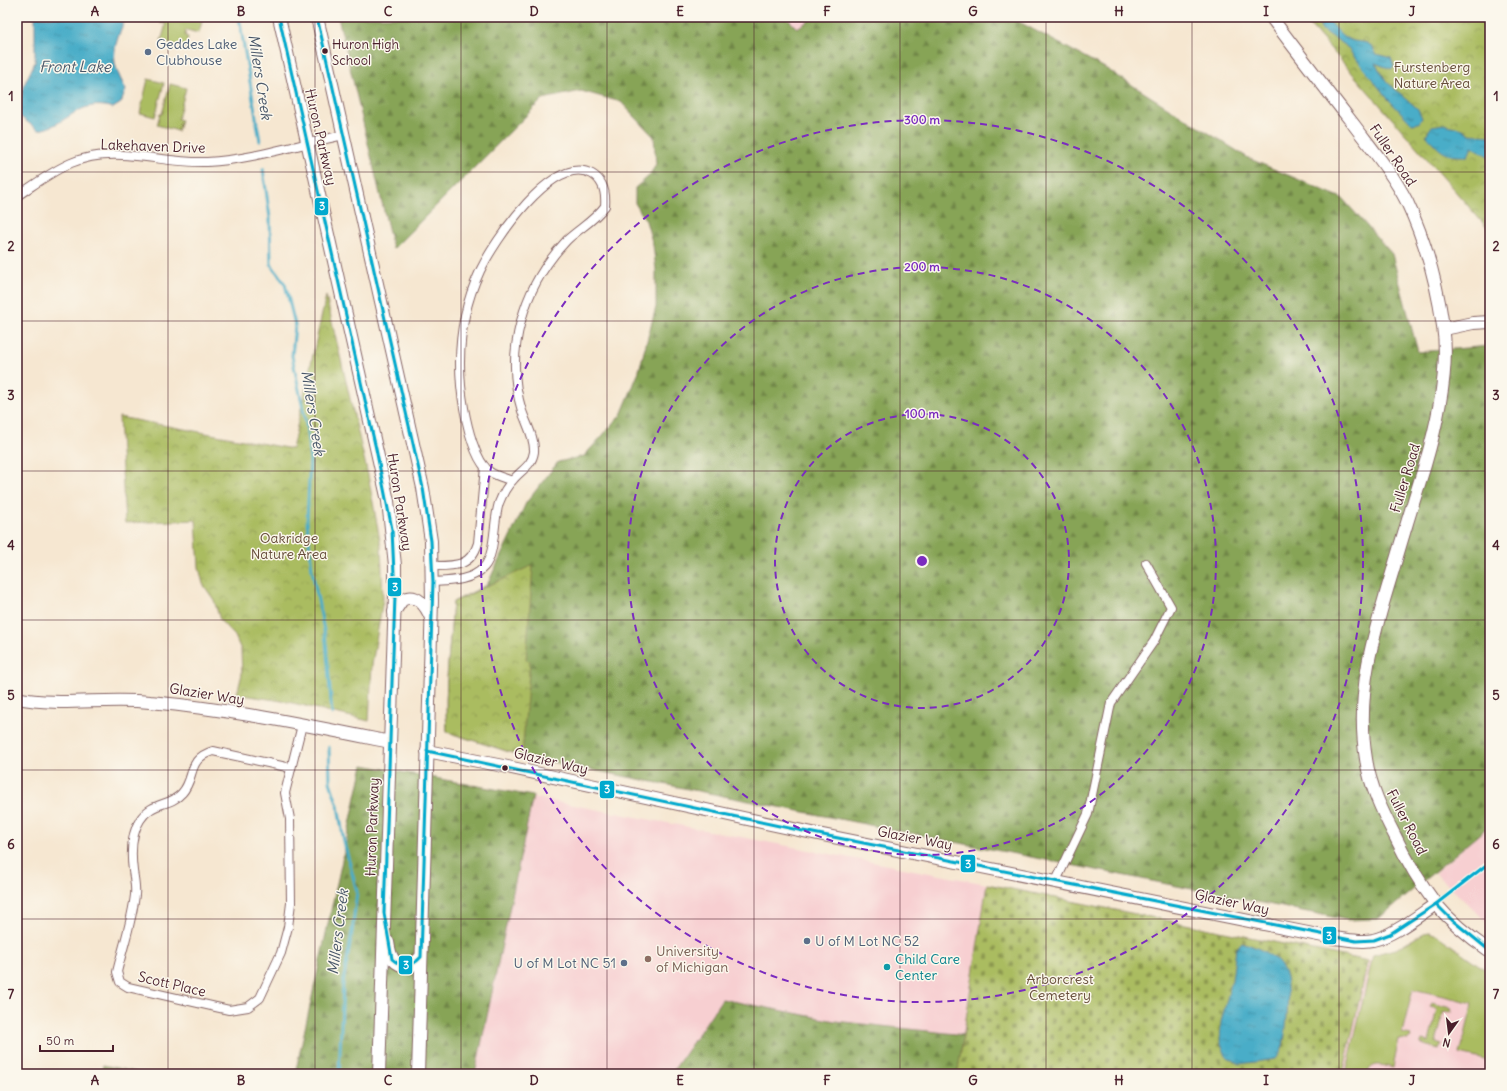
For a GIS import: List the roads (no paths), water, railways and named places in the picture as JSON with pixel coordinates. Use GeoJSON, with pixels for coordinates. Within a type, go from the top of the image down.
{"type":"FeatureCollection","features":[{"type":"Feature","properties":{"kind":"main road","name":"Huron Parkway"},"geometry":{"type":"LineString","coordinates":[[279,17],[388,501],[395,565],[379,1074]]}},
{"type":"Feature","properties":{"kind":"main road","name":"Huron Parkway"},"geometry":{"type":"LineString","coordinates":[[317,17],[423,488],[433,566],[418,1074]]}},
{"type":"Feature","properties":{"kind":"main road","name":"Fuller Road"},"geometry":{"type":"LineString","coordinates":[[1271,17],[1383,163],[1406,201],[1423,243],[1431,270],[1444,329],[1444,360],[1441,396],[1431,443],[1369,655],[1363,687],[1362,720],[1366,760],[1377,800],[1405,854],[1436,904],[1452,920],[1490,951]]}},
{"type":"Feature","properties":{"kind":"main road"},"geometry":{"type":"LineString","coordinates":[[1444,329],[1473,323],[1490,322]]}},
{"type":"Feature","properties":{"kind":"main road"},"geometry":{"type":"LineString","coordinates":[[394,612],[402,600],[412,598],[422,602],[432,619]]}},
{"type":"Feature","properties":{"kind":"main road","name":"Glazier Way"},"geometry":{"type":"LineString","coordinates":[[17,698],[57,701],[149,701],[194,706],[390,742]]}},
{"type":"Feature","properties":{"kind":"main road","name":"Glazier Way"},"geometry":{"type":"LineString","coordinates":[[427,751],[802,831],[1333,938],[1356,941],[1374,940],[1390,934],[1436,904]]}},
{"type":"Feature","properties":{"kind":"main road"},"geometry":{"type":"LineString","coordinates":[[384,913],[392,959],[398,964],[407,966],[415,964],[421,957]]}},
{"type":"Feature","properties":{"kind":"street","name":"Lakehaven Drive"},"geometry":{"type":"LineString","coordinates":[[17,196],[71,162],[97,156],[116,154],[178,162],[207,162],[236,158],[344,135]]}},
{"type":"Feature","properties":{"kind":"street"},"geometry":{"type":"LineString","coordinates":[[433,582],[465,578],[477,574],[484,567],[491,551],[494,525],[499,503],[512,481],[528,467],[532,459],[534,450],[522,409],[515,375],[516,341],[521,321],[532,291],[551,259],[568,240],[599,215],[605,206],[603,186],[596,176],[586,171],[577,169],[558,176],[524,206],[492,248],[470,295],[459,351],[460,388],[465,417],[474,446],[485,467],[494,475],[512,481]]}},
{"type":"Feature","properties":{"kind":"street"},"geometry":{"type":"LineString","coordinates":[[433,566],[462,564],[476,552],[485,467]]}},
{"type":"Feature","properties":{"kind":"street"},"geometry":{"type":"LineString","coordinates":[[1056,881],[1088,814],[1111,703],[1154,641],[1171,607],[1146,563]]}},
{"type":"Feature","properties":{"kind":"street","name":"Scott Place"},"geometry":{"type":"LineString","coordinates":[[291,768],[213,751],[205,753],[198,759],[183,793],[171,801],[153,806],[140,820],[133,836],[132,866],[136,893],[117,972],[120,982],[128,987],[229,1010],[248,1007],[260,998],[281,953],[288,927],[291,903],[290,819],[285,793],[302,726]]}},
{"type":"Feature","properties":{"kind":"water","name":"Front Lake"},"geometry":{"type":"Polygon","coordinates":[[[35,17],[126,17],[115,48],[117,70],[126,90],[121,103],[113,108],[91,106],[74,113],[57,123],[38,130],[18,115],[24,85],[35,62],[35,17]]]}},
{"type":"Feature","properties":{"kind":"water"},"geometry":{"type":"Polygon","coordinates":[[[1324,17],[1344,37],[1353,41],[1367,43],[1376,54],[1391,58],[1394,66],[1391,69],[1375,63],[1387,82],[1418,109],[1422,118],[1419,123],[1412,124],[1388,99],[1345,45],[1321,29],[1318,18],[1324,17]]]}},
{"type":"Feature","properties":{"kind":"water"},"geometry":{"type":"Polygon","coordinates":[[[1444,124],[1463,129],[1469,134],[1490,136],[1490,157],[1472,147],[1468,156],[1453,156],[1444,152],[1426,135],[1432,126],[1444,124]]]}},
{"type":"Feature","properties":{"kind":"water"},"geometry":{"type":"Polygon","coordinates":[[[1242,942],[1260,949],[1275,959],[1283,969],[1288,996],[1287,1021],[1281,1052],[1276,1059],[1240,1064],[1226,1056],[1220,1041],[1221,1022],[1232,980],[1236,949],[1242,942]]]}},
{"type":"Feature","properties":{"kind":"waterway","name":"Millers Creek"},"geometry":{"type":"LineString","coordinates":[[239,17],[260,141]]}},
{"type":"Feature","properties":{"kind":"waterway","name":"Millers Creek"},"geometry":{"type":"LineString","coordinates":[[263,169],[270,218],[271,264],[285,284],[295,325],[292,356],[306,423],[310,460],[307,521],[312,570],[326,641],[332,714]]}},
{"type":"Feature","properties":{"kind":"waterway","name":"Millers Creek"},"geometry":{"type":"LineString","coordinates":[[329,747],[330,782],[338,806],[344,842],[357,892],[343,983],[339,1074]]}},
{"type":"Feature","properties":{"kind":"place","name":"Huron High School"},"geometry":{"type":"Point","coordinates":[325,51]}},
{"type":"Feature","properties":{"kind":"place","name":"Geddes Lake Clubhouse"},"geometry":{"type":"Point","coordinates":[148,52]}},
{"type":"Feature","properties":{"kind":"place","name":"U of M Lot NC 52"},"geometry":{"type":"Point","coordinates":[807,941]}},
{"type":"Feature","properties":{"kind":"place","name":"University of Michigan"},"geometry":{"type":"Point","coordinates":[648,959]}},
{"type":"Feature","properties":{"kind":"place","name":"U of M Lot NC 51"},"geometry":{"type":"Point","coordinates":[624,963]}},
{"type":"Feature","properties":{"kind":"place","name":"Child Care Center"},"geometry":{"type":"Point","coordinates":[887,967]}},
{"type":"Feature","properties":{"kind":"park label","name":"Furstenberg Nature Area"},"geometry":{"type":"Point","coordinates":[1432,76]}},
{"type":"Feature","properties":{"kind":"park label","name":"Oakridge Nature Area"},"geometry":{"type":"Point","coordinates":[289,546]}},
{"type":"Feature","properties":{"kind":"park label","name":"Arborcrest Cemetery"},"geometry":{"type":"Point","coordinates":[1060,988]}}]}
